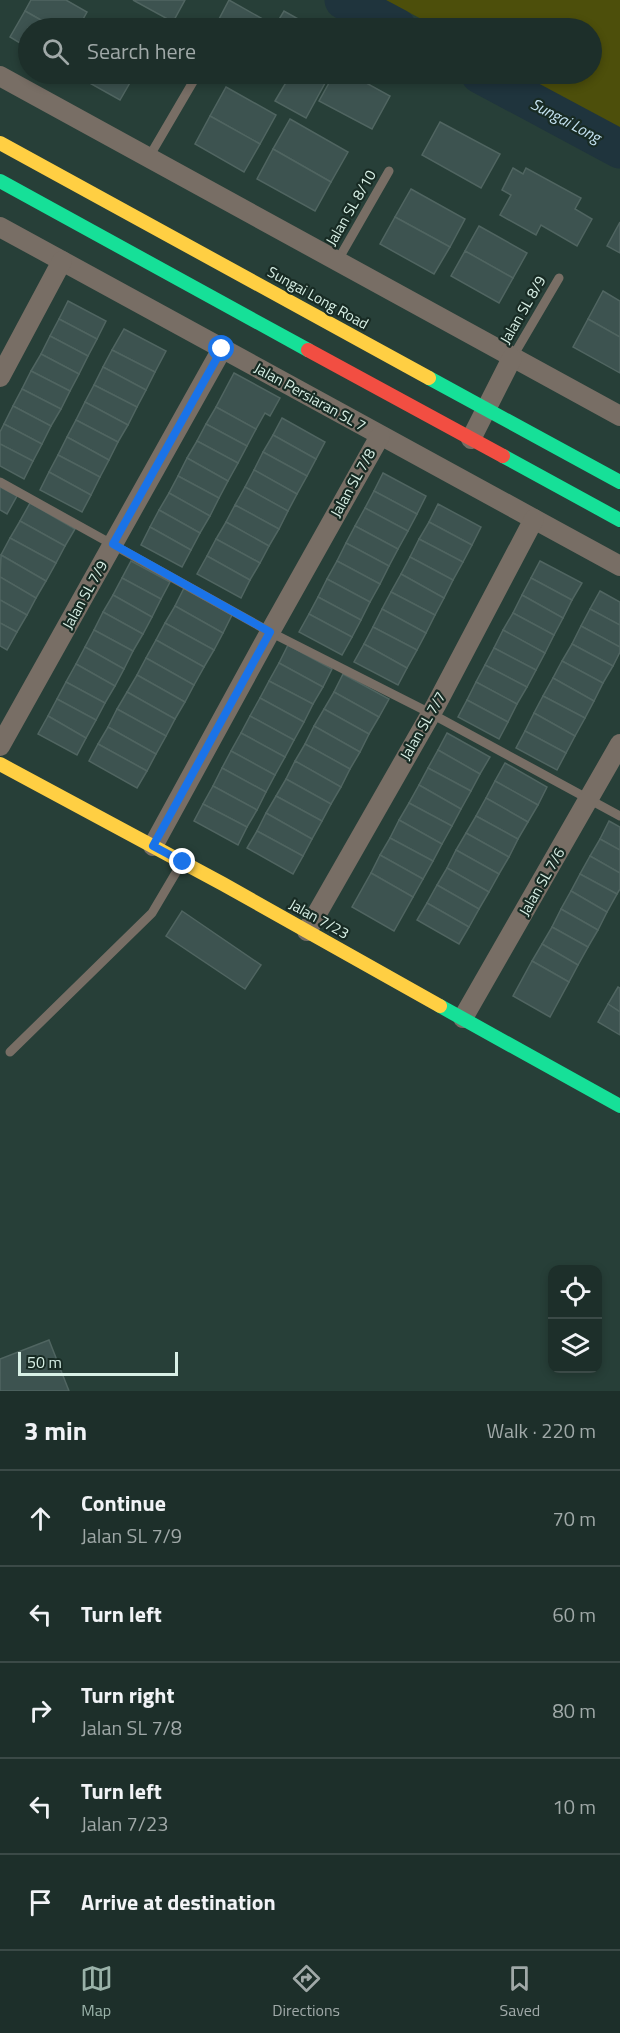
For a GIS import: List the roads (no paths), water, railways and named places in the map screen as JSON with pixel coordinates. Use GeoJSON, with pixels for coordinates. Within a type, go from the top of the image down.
{"type":"FeatureCollection","features":[{"type":"Feature","properties":{"kind":"street"},"geometry":{"type":"LineString","coordinates":[[0,76],[620,416]]}},
{"type":"Feature","properties":{"kind":"street","name":"Sungai Long Road"},"geometry":{"type":"LineString","coordinates":[[0,143],[620,482]]}},
{"type":"Feature","properties":{"kind":"street"},"geometry":{"type":"LineString","coordinates":[[0,181],[620,520]]}},
{"type":"Feature","properties":{"kind":"street","name":"Jalan Persiaran SL 7"},"geometry":{"type":"LineString","coordinates":[[0,227],[620,566]]}},
{"type":"Feature","properties":{"kind":"street"},"geometry":{"type":"LineString","coordinates":[[0,377],[62,261]]}},
{"type":"Feature","properties":{"kind":"street","name":"Jalan SL 7/9"},"geometry":{"type":"LineString","coordinates":[[0,746],[222,349]]}},
{"type":"Feature","properties":{"kind":"street"},"geometry":{"type":"LineString","coordinates":[[471,439],[512,358]]}},
{"type":"Feature","properties":{"kind":"street","name":"Jalan SL 7/8"},"geometry":{"type":"LineString","coordinates":[[153,846],[380,436]]}},
{"type":"Feature","properties":{"kind":"street","name":"Jalan SL 7/7"},"geometry":{"type":"LineString","coordinates":[[307,931],[430,713],[534,519]]}},
{"type":"Feature","properties":{"kind":"street","name":"Jalan SL 7/6"},"geometry":{"type":"LineString","coordinates":[[463,1018],[620,744]]}},
{"type":"Feature","properties":{"kind":"street","name":"Jalan 7/23"},"geometry":{"type":"LineString","coordinates":[[0,764],[183,862],[620,1106]]}},
{"type":"Feature","properties":{"kind":"lane"},"geometry":{"type":"LineString","coordinates":[[149,157],[192,84]]}},
{"type":"Feature","properties":{"kind":"lane","name":"Jalan SL 8/10"},"geometry":{"type":"LineString","coordinates":[[338,260],[389,171]]}},
{"type":"Feature","properties":{"kind":"lane","name":"Jalan SL 8/9"},"geometry":{"type":"LineString","coordinates":[[512,358],[560,278]]}},
{"type":"Feature","properties":{"kind":"lane"},"geometry":{"type":"LineString","coordinates":[[0,482],[270,632],[430,713],[620,816]]}},
{"type":"Feature","properties":{"kind":"lane"},"geometry":{"type":"LineString","coordinates":[[10,1052],[152,912],[183,862]]}},
{"type":"Feature","properties":{"kind":"waterway","name":"Sungai Long"},"geometry":{"type":"LineString","coordinates":[[344,0],[378,18]]}},
{"type":"Feature","properties":{"kind":"waterway","name":"Sungai Long"},"geometry":{"type":"LineString","coordinates":[[499,84],[620,149]]}}]}
